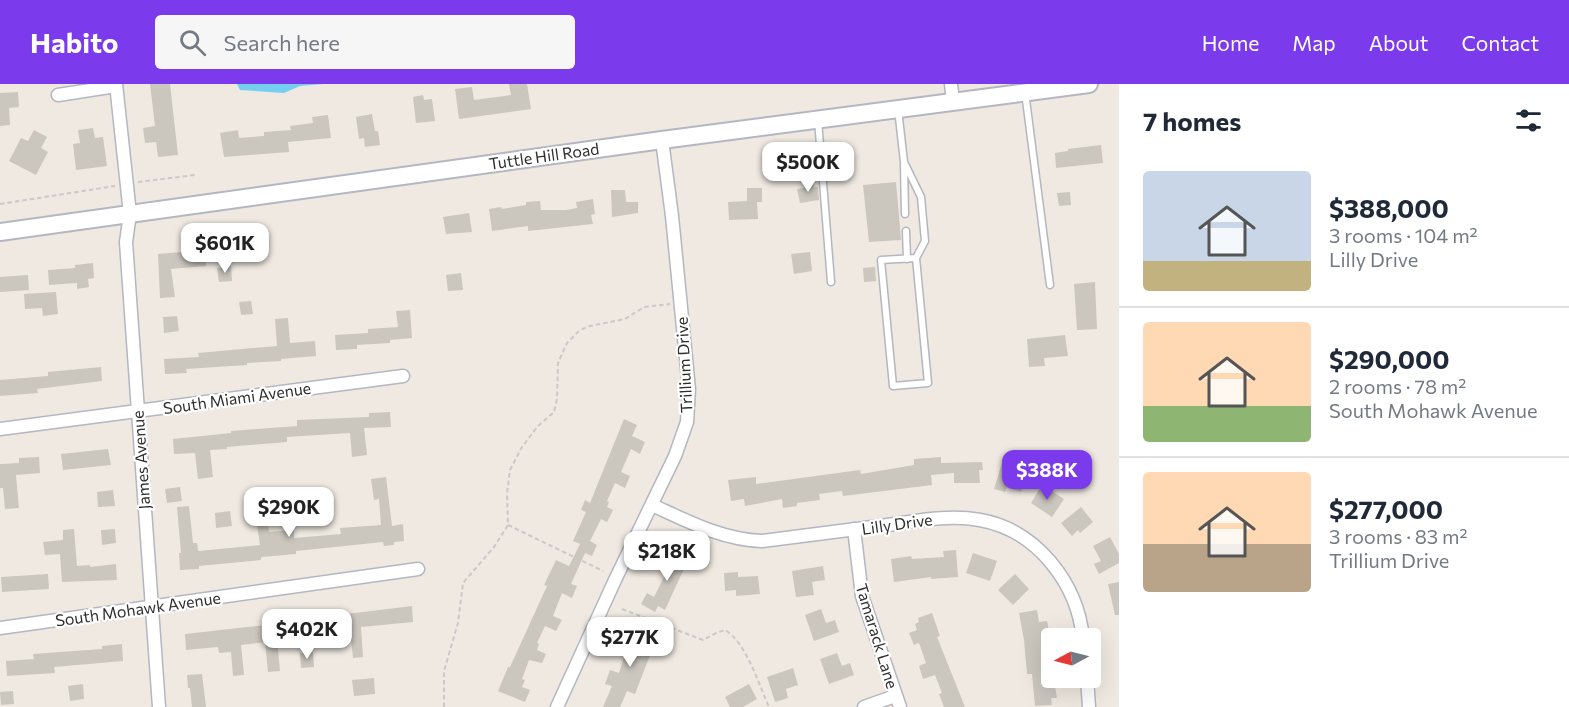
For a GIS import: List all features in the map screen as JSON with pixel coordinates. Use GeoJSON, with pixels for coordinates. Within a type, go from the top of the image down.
{"type":"FeatureCollection","features":[{"type":"Feature","properties":{"kind":"main road","name":"Tuttle Hill Road"},"geometry":{"type":"LineString","coordinates":[[0,232],[897,108],[1089,84]]}},
{"type":"Feature","properties":{"kind":"street"},"geometry":{"type":"LineString","coordinates":[[951,84],[953,101]]}},
{"type":"Feature","properties":{"kind":"street"},"geometry":{"type":"LineString","coordinates":[[58,95],[116,85]]}},
{"type":"Feature","properties":{"kind":"street","name":"James Avenue"},"geometry":{"type":"LineString","coordinates":[[116,85],[130,214],[126,242],[159,707]]}},
{"type":"Feature","properties":{"kind":"street","name":"Trillium Drive"},"geometry":{"type":"LineString","coordinates":[[557,707],[682,440],[688,414],[689,389],[662,140]]}},
{"type":"Feature","properties":{"kind":"street","name":"South Miami Avenue"},"geometry":{"type":"LineString","coordinates":[[0,429],[403,376]]}},
{"type":"Feature","properties":{"kind":"street","name":"Lilly Drive"},"geometry":{"type":"LineString","coordinates":[[652,505],[726,536],[748,541],[944,518],[982,520],[1009,530],[1036,548],[1063,578],[1077,606],[1081,628]]}},
{"type":"Feature","properties":{"kind":"street","name":"Tamarack Lane"},"geometry":{"type":"LineString","coordinates":[[854,530],[862,596],[897,701]]}},
{"type":"Feature","properties":{"kind":"street","name":"South Mohawk Avenue"},"geometry":{"type":"LineString","coordinates":[[0,628],[418,569]]}},
{"type":"Feature","properties":{"kind":"street"},"geometry":{"type":"LineString","coordinates":[[1087,688],[1089,707]]}},
{"type":"Feature","properties":{"kind":"street"},"geometry":{"type":"LineString","coordinates":[[864,707],[897,701]]}},
{"type":"Feature","properties":{"kind":"lane"},"geometry":{"type":"LineString","coordinates":[[1025,92],[1050,285]]}},
{"type":"Feature","properties":{"kind":"lane"},"geometry":{"type":"LineString","coordinates":[[897,108],[904,162],[904,214]]}},
{"type":"Feature","properties":{"kind":"lane"},"geometry":{"type":"LineString","coordinates":[[818,119],[831,282]]}},
{"type":"Feature","properties":{"kind":"lane"},"geometry":{"type":"LineString","coordinates":[[904,162],[921,197],[925,241],[916,258],[928,383],[893,386],[881,260],[916,258]]}},
{"type":"Feature","properties":{"kind":"lane"},"geometry":{"type":"LineString","coordinates":[[906,231],[907,259]]}},
{"type":"Feature","properties":{"kind":"path"},"geometry":{"type":"LineString","coordinates":[[0,204],[195,175]]}},
{"type":"Feature","properties":{"kind":"path"},"geometry":{"type":"LineString","coordinates":[[444,707],[444,671],[458,623],[463,583],[494,547],[508,525],[507,494],[510,470],[522,447],[537,427],[554,412],[557,399],[558,363],[567,343],[580,330],[590,326],[625,319],[644,307],[680,303]]}},
{"type":"Feature","properties":{"kind":"path"},"geometry":{"type":"LineString","coordinates":[[508,525],[603,571]]}},
{"type":"Feature","properties":{"kind":"path"},"geometry":{"type":"LineString","coordinates":[[622,609],[703,640],[725,630],[733,634],[748,659],[769,707]]}},
{"type":"Feature","properties":{"kind":"water"},"geometry":{"type":"Polygon","coordinates":[[[237,84],[324,84],[300,86],[284,93],[240,90],[237,84]]]}},
{"type":"Feature","properties":{"kind":"building"},"geometry":{"type":"Polygon","coordinates":[[[150,84],[170,84],[178,155],[158,157],[156,142],[145,143],[143,128],[155,126],[150,84]]]}},
{"type":"Feature","properties":{"kind":"building"},"geometry":{"type":"Polygon","coordinates":[[[509,84],[527,84],[531,109],[459,119],[455,89],[472,87],[474,100],[511,95],[509,84]]]}},
{"type":"Feature","properties":{"kind":"building"},"geometry":{"type":"Polygon","coordinates":[[[18,92],[19,107],[9,108],[10,125],[0,126],[0,93],[18,92]]]}},
{"type":"Feature","properties":{"kind":"building"},"geometry":{"type":"Polygon","coordinates":[[[423,95],[424,100],[432,99],[435,121],[416,123],[413,97],[423,95]]]}},
{"type":"Feature","properties":{"kind":"building"},"geometry":{"type":"Polygon","coordinates":[[[372,114],[380,145],[365,147],[364,138],[359,139],[356,117],[372,114]]]}},
{"type":"Feature","properties":{"kind":"building"},"geometry":{"type":"Polygon","coordinates":[[[328,115],[331,138],[288,142],[289,152],[224,157],[220,133],[238,130],[239,138],[264,136],[264,132],[291,130],[290,126],[313,123],[312,117],[328,115]]]}},
{"type":"Feature","properties":{"kind":"building"},"geometry":{"type":"Polygon","coordinates":[[[93,128],[95,138],[103,137],[107,166],[76,170],[73,144],[80,143],[78,130],[93,128]]]}},
{"type":"Feature","properties":{"kind":"building"},"geometry":{"type":"Polygon","coordinates":[[[34,130],[47,137],[41,148],[48,152],[36,175],[9,161],[21,138],[28,141],[34,130]]]}},
{"type":"Feature","properties":{"kind":"building"},"geometry":{"type":"Polygon","coordinates":[[[1101,145],[1103,163],[1056,168],[1055,153],[1101,145]]]}},
{"type":"Feature","properties":{"kind":"building"},"geometry":{"type":"Polygon","coordinates":[[[813,181],[814,187],[818,187],[819,200],[800,203],[797,189],[804,188],[803,182],[813,181]]]}},
{"type":"Feature","properties":{"kind":"building"},"geometry":{"type":"Polygon","coordinates":[[[896,182],[901,240],[869,242],[863,185],[896,182]]]}},
{"type":"Feature","properties":{"kind":"building"},"geometry":{"type":"Polygon","coordinates":[[[747,188],[762,188],[762,202],[757,202],[758,219],[729,220],[728,202],[747,201],[747,188]]]}},
{"type":"Feature","properties":{"kind":"building"},"geometry":{"type":"Polygon","coordinates":[[[611,190],[625,190],[626,202],[638,202],[638,213],[612,217],[611,190]]]}},
{"type":"Feature","properties":{"kind":"building"},"geometry":{"type":"Polygon","coordinates":[[[1070,192],[1071,205],[1059,206],[1057,193],[1070,192]]]}},
{"type":"Feature","properties":{"kind":"building"},"geometry":{"type":"Polygon","coordinates":[[[593,199],[595,214],[591,215],[593,224],[528,231],[528,226],[492,231],[489,209],[501,207],[502,209],[526,205],[526,202],[540,201],[541,210],[566,210],[577,208],[576,202],[593,199]]]}},
{"type":"Feature","properties":{"kind":"building"},"geometry":{"type":"Polygon","coordinates":[[[469,213],[472,232],[446,234],[443,217],[469,213]]]}},
{"type":"Feature","properties":{"kind":"building"},"geometry":{"type":"Polygon","coordinates":[[[245,243],[246,258],[226,260],[224,245],[245,243]]]}},
{"type":"Feature","properties":{"kind":"building"},"geometry":{"type":"Polygon","coordinates":[[[205,250],[206,266],[171,269],[175,297],[160,298],[158,254],[205,250]]]}},
{"type":"Feature","properties":{"kind":"building"},"geometry":{"type":"Polygon","coordinates":[[[810,252],[812,271],[794,274],[791,254],[810,252]]]}},
{"type":"Feature","properties":{"kind":"building"},"geometry":{"type":"Polygon","coordinates":[[[93,263],[94,278],[88,279],[89,287],[77,289],[77,283],[49,285],[48,270],[75,268],[75,265],[93,263]]]}},
{"type":"Feature","properties":{"kind":"building"},"geometry":{"type":"Polygon","coordinates":[[[231,266],[232,281],[219,282],[217,268],[231,266]]]}},
{"type":"Feature","properties":{"kind":"building"},"geometry":{"type":"Polygon","coordinates":[[[875,267],[876,281],[864,282],[863,268],[875,267]]]}},
{"type":"Feature","properties":{"kind":"building"},"geometry":{"type":"Polygon","coordinates":[[[461,273],[463,290],[448,291],[446,275],[461,273]]]}},
{"type":"Feature","properties":{"kind":"building"},"geometry":{"type":"Polygon","coordinates":[[[28,275],[29,290],[0,292],[0,277],[28,275]]]}},
{"type":"Feature","properties":{"kind":"building"},"geometry":{"type":"Polygon","coordinates":[[[1095,282],[1097,329],[1077,330],[1074,284],[1095,282]]]}},
{"type":"Feature","properties":{"kind":"building"},"geometry":{"type":"Polygon","coordinates":[[[56,292],[58,314],[43,316],[42,308],[25,309],[24,294],[56,292]]]}},
{"type":"Feature","properties":{"kind":"building"},"geometry":{"type":"Polygon","coordinates":[[[251,301],[253,314],[241,315],[239,302],[251,301]]]}},
{"type":"Feature","properties":{"kind":"building"},"geometry":{"type":"Polygon","coordinates":[[[410,310],[412,338],[390,340],[390,343],[357,345],[357,349],[336,350],[335,335],[368,333],[368,329],[398,327],[396,311],[410,310]]]}},
{"type":"Feature","properties":{"kind":"building"},"geometry":{"type":"Polygon","coordinates":[[[177,316],[179,331],[164,333],[163,317],[177,316]]]}},
{"type":"Feature","properties":{"kind":"building"},"geometry":{"type":"Polygon","coordinates":[[[288,318],[290,343],[315,341],[316,356],[247,363],[247,365],[186,369],[187,373],[165,374],[164,359],[199,357],[198,353],[277,346],[275,319],[288,318]]]}},
{"type":"Feature","properties":{"kind":"building"},"geometry":{"type":"Polygon","coordinates":[[[1065,335],[1068,356],[1044,358],[1045,366],[1029,367],[1027,339],[1065,335]]]}},
{"type":"Feature","properties":{"kind":"building"},"geometry":{"type":"Polygon","coordinates":[[[101,367],[102,381],[37,389],[38,393],[0,396],[0,380],[48,376],[48,372],[101,367]]]}},
{"type":"Feature","properties":{"kind":"building"},"geometry":{"type":"Polygon","coordinates":[[[390,412],[391,427],[364,428],[367,455],[352,457],[350,433],[287,437],[287,442],[210,450],[213,477],[198,479],[195,453],[174,454],[173,439],[231,433],[231,431],[297,426],[297,420],[369,417],[369,413],[390,412]]]}},
{"type":"Feature","properties":{"kind":"building"},"geometry":{"type":"Polygon","coordinates":[[[624,419],[637,425],[632,436],[645,442],[640,454],[631,449],[621,472],[630,476],[625,488],[615,483],[607,501],[609,502],[607,507],[613,510],[607,522],[601,519],[590,541],[597,545],[592,556],[585,553],[571,584],[577,586],[572,598],[562,593],[553,616],[562,620],[556,631],[545,626],[537,643],[539,644],[537,650],[546,654],[542,663],[529,660],[522,679],[525,680],[522,687],[530,690],[525,702],[498,691],[547,586],[544,585],[556,560],[569,566],[580,544],[573,541],[586,512],[581,510],[585,500],[590,503],[624,419]]]}},
{"type":"Feature","properties":{"kind":"building"},"geometry":{"type":"Polygon","coordinates":[[[108,449],[111,465],[63,470],[61,454],[108,449]]]}},
{"type":"Feature","properties":{"kind":"building"},"geometry":{"type":"Polygon","coordinates":[[[39,457],[40,473],[16,475],[19,508],[5,509],[3,488],[0,488],[0,464],[19,463],[19,458],[39,457]]]}},
{"type":"Feature","properties":{"kind":"building"},"geometry":{"type":"Polygon","coordinates":[[[941,457],[941,463],[982,462],[983,470],[979,470],[980,483],[954,483],[954,473],[931,475],[932,485],[843,496],[842,491],[819,494],[820,500],[797,503],[797,506],[783,508],[782,499],[745,506],[744,499],[731,501],[728,480],[756,477],[756,484],[860,470],[861,474],[914,465],[914,459],[941,457]]]}},
{"type":"Feature","properties":{"kind":"building"},"geometry":{"type":"Polygon","coordinates":[[[1002,463],[1027,472],[1021,492],[1007,487],[1005,492],[994,489],[1002,463]]]}},
{"type":"Feature","properties":{"kind":"building"},"geometry":{"type":"Polygon","coordinates":[[[386,477],[392,526],[403,524],[404,541],[384,546],[383,542],[296,551],[296,554],[261,557],[261,560],[180,570],[179,553],[181,553],[177,507],[189,506],[193,543],[197,543],[198,551],[260,545],[256,518],[267,516],[269,532],[294,530],[294,538],[341,534],[340,528],[381,525],[379,499],[374,500],[371,479],[386,477]]]}},
{"type":"Feature","properties":{"kind":"building"},"geometry":{"type":"Polygon","coordinates":[[[1042,485],[1064,499],[1052,517],[1031,503],[1042,485]]]}},
{"type":"Feature","properties":{"kind":"building"},"geometry":{"type":"Polygon","coordinates":[[[180,487],[182,501],[167,503],[165,489],[180,487]]]}},
{"type":"Feature","properties":{"kind":"building"},"geometry":{"type":"Polygon","coordinates":[[[113,490],[115,506],[98,507],[97,492],[113,490]]]}},
{"type":"Feature","properties":{"kind":"building"},"geometry":{"type":"Polygon","coordinates":[[[1081,507],[1093,522],[1080,533],[1078,530],[1072,536],[1061,523],[1081,507]]]}},
{"type":"Feature","properties":{"kind":"building"},"geometry":{"type":"Polygon","coordinates":[[[230,511],[232,526],[216,528],[215,513],[230,511]]]}},
{"type":"Feature","properties":{"kind":"building"},"geometry":{"type":"Polygon","coordinates":[[[74,529],[77,566],[116,564],[117,580],[62,582],[60,554],[45,555],[43,542],[63,540],[63,530],[74,529]]]}},
{"type":"Feature","properties":{"kind":"building"},"geometry":{"type":"Polygon","coordinates":[[[115,529],[116,543],[102,545],[101,530],[115,529]]]}},
{"type":"Feature","properties":{"kind":"building"},"geometry":{"type":"Polygon","coordinates":[[[1110,537],[1119,554],[1119,563],[1099,574],[1094,564],[1101,561],[1093,546],[1110,537]]]}},
{"type":"Feature","properties":{"kind":"building"},"geometry":{"type":"Polygon","coordinates":[[[668,547],[683,554],[680,559],[687,562],[665,610],[658,606],[655,612],[641,604],[647,593],[654,597],[666,573],[670,562],[663,559],[668,547]]]}},
{"type":"Feature","properties":{"kind":"building"},"geometry":{"type":"Polygon","coordinates":[[[956,550],[958,577],[931,579],[931,577],[894,582],[891,559],[911,556],[912,559],[944,557],[943,551],[956,550]]]}},
{"type":"Feature","properties":{"kind":"building"},"geometry":{"type":"Polygon","coordinates":[[[973,553],[997,561],[990,581],[966,573],[973,553]]]}},
{"type":"Feature","properties":{"kind":"building"},"geometry":{"type":"Polygon","coordinates":[[[823,566],[825,580],[812,582],[814,595],[796,597],[792,571],[823,566]]]}},
{"type":"Feature","properties":{"kind":"building"},"geometry":{"type":"Polygon","coordinates":[[[738,572],[738,577],[758,576],[760,594],[736,596],[736,590],[725,591],[724,573],[738,572]]]}},
{"type":"Feature","properties":{"kind":"building"},"geometry":{"type":"Polygon","coordinates":[[[48,574],[49,589],[2,592],[1,577],[48,574]]]}},
{"type":"Feature","properties":{"kind":"building"},"geometry":{"type":"Polygon","coordinates":[[[1015,574],[1029,589],[1013,605],[998,590],[1015,574]]]}},
{"type":"Feature","properties":{"kind":"building"},"geometry":{"type":"Polygon","coordinates":[[[1119,582],[1119,615],[1115,615],[1108,584],[1119,582]]]}},
{"type":"Feature","properties":{"kind":"building"},"geometry":{"type":"Polygon","coordinates":[[[412,606],[413,622],[361,627],[363,657],[353,658],[350,629],[323,631],[322,617],[412,606]]]}},
{"type":"Feature","properties":{"kind":"building"},"geometry":{"type":"Polygon","coordinates":[[[821,609],[826,623],[835,620],[839,632],[814,641],[805,615],[821,609]]]}},
{"type":"Feature","properties":{"kind":"building"},"geometry":{"type":"Polygon","coordinates":[[[1037,610],[1039,622],[1047,621],[1048,628],[1041,628],[1041,688],[1055,688],[1057,698],[1051,698],[1052,705],[1035,706],[1032,674],[1027,674],[1019,613],[1037,610]]]}},
{"type":"Feature","properties":{"kind":"building"},"geometry":{"type":"Polygon","coordinates":[[[932,613],[940,636],[937,637],[965,707],[944,707],[939,694],[942,693],[935,675],[923,679],[919,666],[926,663],[919,643],[914,645],[909,633],[917,630],[915,624],[919,622],[918,618],[932,613]]]}},
{"type":"Feature","properties":{"kind":"building"},"geometry":{"type":"Polygon","coordinates":[[[302,617],[304,635],[277,638],[280,671],[268,672],[265,642],[241,645],[244,675],[233,676],[231,652],[219,653],[218,647],[186,650],[185,634],[283,623],[282,619],[302,617]]]}},
{"type":"Feature","properties":{"kind":"building"},"geometry":{"type":"Polygon","coordinates":[[[639,627],[654,632],[649,649],[652,650],[635,694],[627,691],[620,707],[603,707],[612,686],[605,684],[610,670],[619,673],[626,651],[622,650],[626,636],[635,639],[639,627]]]}},
{"type":"Feature","properties":{"kind":"building"},"geometry":{"type":"Polygon","coordinates":[[[122,644],[123,661],[54,667],[55,673],[7,676],[6,661],[34,659],[33,654],[102,649],[102,646],[122,644]]]}},
{"type":"Feature","properties":{"kind":"building"},"geometry":{"type":"Polygon","coordinates":[[[313,652],[314,667],[301,668],[300,653],[313,652]]]}},
{"type":"Feature","properties":{"kind":"building"},"geometry":{"type":"Polygon","coordinates":[[[837,653],[842,666],[850,663],[854,675],[829,684],[820,659],[837,653]]]}},
{"type":"Feature","properties":{"kind":"building"},"geometry":{"type":"Polygon","coordinates":[[[793,668],[798,685],[786,689],[788,698],[775,702],[767,677],[793,668]]]}},
{"type":"Feature","properties":{"kind":"building"},"geometry":{"type":"Polygon","coordinates":[[[202,674],[206,707],[192,707],[187,675],[202,674]]]}},
{"type":"Feature","properties":{"kind":"building"},"geometry":{"type":"Polygon","coordinates":[[[374,678],[375,694],[354,696],[352,680],[374,678]]]}},
{"type":"Feature","properties":{"kind":"building"},"geometry":{"type":"Polygon","coordinates":[[[83,684],[84,699],[70,701],[68,686],[83,684]]]}},
{"type":"Feature","properties":{"kind":"building"},"geometry":{"type":"Polygon","coordinates":[[[749,684],[757,699],[743,707],[730,707],[725,697],[749,684]]]}},
{"type":"Feature","properties":{"kind":"building"},"geometry":{"type":"Polygon","coordinates":[[[13,691],[14,704],[1,705],[0,692],[13,691]]]}}]}
